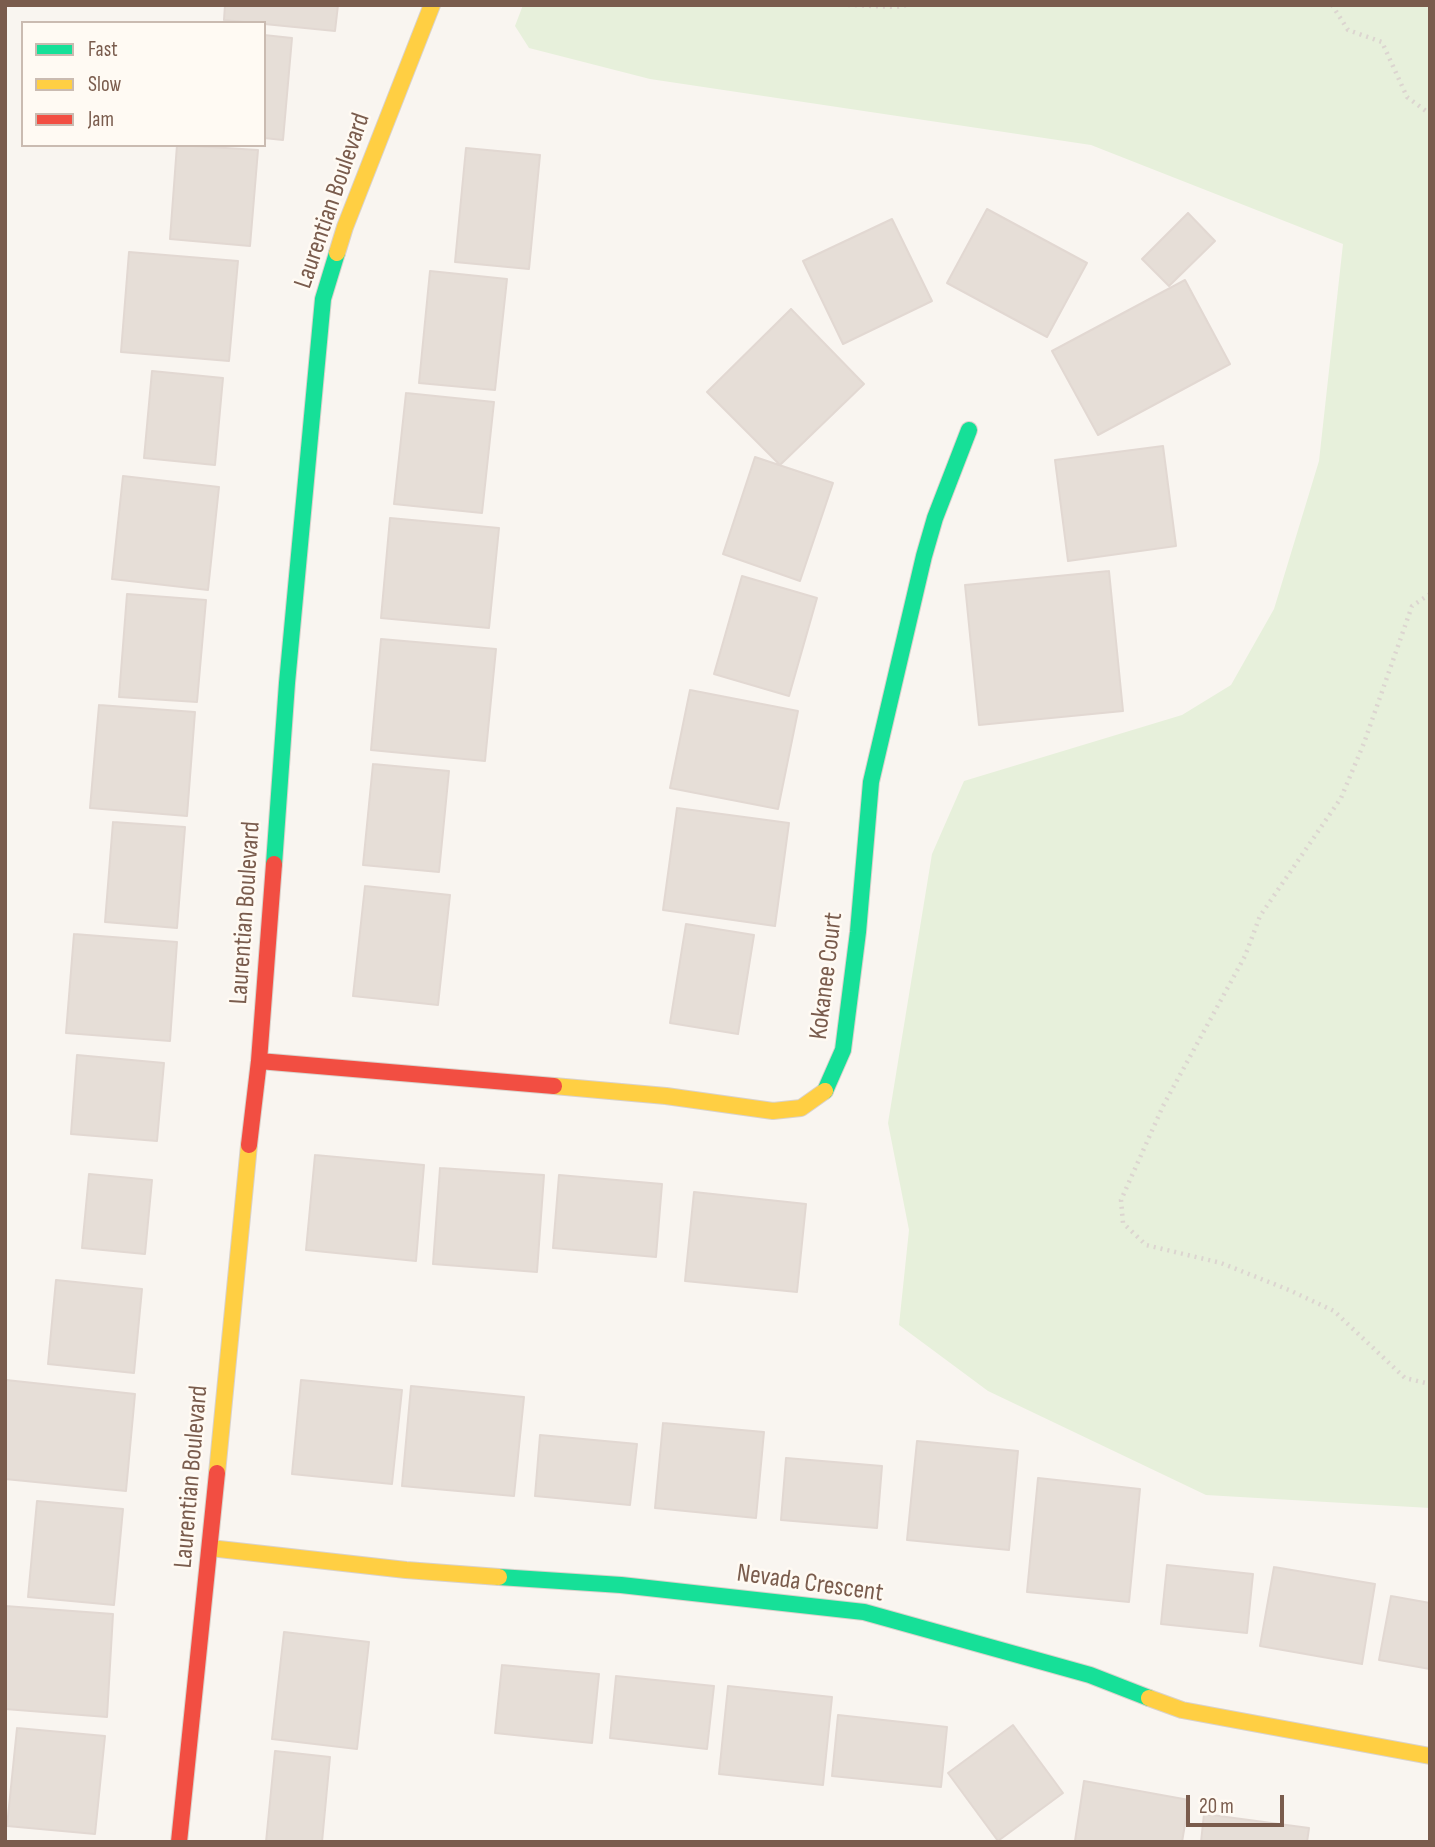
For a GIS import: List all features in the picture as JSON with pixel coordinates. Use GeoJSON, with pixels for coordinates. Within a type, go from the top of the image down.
{"type":"FeatureCollection","features":[{"type":"Feature","properties":{"kind":"street","name":"Laurentian Boulevard"},"geometry":{"type":"LineString","coordinates":[[179,1842],[259,1061],[287,683],[323,299],[345,227],[432,5]]}},
{"type":"Feature","properties":{"kind":"street","name":"Kokanee Court"},"geometry":{"type":"LineString","coordinates":[[259,1061],[666,1096],[726,1107],[773,1111],[802,1108],[825,1091],[843,1050],[858,932],[871,782],[924,556],[935,518],[969,430]]}},
{"type":"Feature","properties":{"kind":"street","name":"Nevada Crescent"},"geometry":{"type":"LineString","coordinates":[[210,1548],[406,1570],[621,1585],[864,1612],[1090,1675],[1182,1710],[1430,1756]]}},
{"type":"Feature","properties":{"kind":"path"},"geometry":{"type":"LineString","coordinates":[[848,5],[907,5]]}},
{"type":"Feature","properties":{"kind":"path"},"geometry":{"type":"LineString","coordinates":[[1332,5],[1348,30],[1382,42],[1407,97],[1430,114]]}},
{"type":"Feature","properties":{"kind":"path"},"geometry":{"type":"LineString","coordinates":[[1430,594],[1412,606],[1364,743],[1340,798],[1260,916],[1245,956],[1163,1106],[1121,1200],[1123,1223],[1146,1245],[1221,1263],[1334,1311],[1405,1378],[1430,1384]]}},
{"type":"Feature","properties":{"kind":"green space"},"geometry":{"type":"Polygon","coordinates":[[[523,5],[1430,5],[1430,1508],[1206,1495],[988,1391],[899,1325],[909,1230],[888,1123],[932,854],[964,781],[1182,715],[1231,685],[1274,609],[1319,461],[1343,244],[1091,145],[650,79],[529,48],[515,26],[523,5]]]}},
{"type":"Feature","properties":{"kind":"building"},"geometry":{"type":"Polygon","coordinates":[[[225,5],[338,5],[335,31],[266,24],[266,21],[224,20],[225,5]]]}},
{"type":"Feature","properties":{"kind":"building"},"geometry":{"type":"Polygon","coordinates":[[[266,35],[292,38],[283,140],[266,138],[266,35]]]}},
{"type":"Feature","properties":{"kind":"building"},"geometry":{"type":"Polygon","coordinates":[[[177,147],[258,150],[250,246],[170,239],[177,147]]]}},
{"type":"Feature","properties":{"kind":"building"},"geometry":{"type":"Polygon","coordinates":[[[466,148],[540,155],[529,269],[455,262],[466,148]]]}},
{"type":"Feature","properties":{"kind":"building"},"geometry":{"type":"Polygon","coordinates":[[[987,209],[1087,263],[1047,337],[947,283],[987,209]]]}},
{"type":"Feature","properties":{"kind":"building"},"geometry":{"type":"Polygon","coordinates":[[[1188,213],[1215,241],[1169,286],[1142,259],[1188,213]]]}},
{"type":"Feature","properties":{"kind":"building"},"geometry":{"type":"Polygon","coordinates":[[[892,219],[932,301],[843,344],[803,261],[892,219]]]}},
{"type":"Feature","properties":{"kind":"building"},"geometry":{"type":"Polygon","coordinates":[[[129,252],[238,261],[229,361],[121,352],[129,252]]]}},
{"type":"Feature","properties":{"kind":"building"},"geometry":{"type":"Polygon","coordinates":[[[430,271],[507,279],[495,390],[419,383],[430,271]]]}},
{"type":"Feature","properties":{"kind":"building"},"geometry":{"type":"Polygon","coordinates":[[[1185,280],[1230,364],[1098,435],[1052,351],[1185,280]]]}},
{"type":"Feature","properties":{"kind":"building"},"geometry":{"type":"Polygon","coordinates":[[[791,309],[864,384],[780,465],[707,392],[791,309]]]}},
{"type":"Feature","properties":{"kind":"building"},"geometry":{"type":"Polygon","coordinates":[[[152,371],[223,378],[215,465],[144,458],[152,371]]]}},
{"type":"Feature","properties":{"kind":"building"},"geometry":{"type":"Polygon","coordinates":[[[406,393],[494,402],[482,513],[394,504],[406,393]]]}},
{"type":"Feature","properties":{"kind":"building"},"geometry":{"type":"Polygon","coordinates":[[[1163,446],[1176,546],[1068,561],[1055,460],[1163,446]]]}},
{"type":"Feature","properties":{"kind":"building"},"geometry":{"type":"Polygon","coordinates":[[[755,457],[833,483],[800,581],[723,554],[755,457]]]}},
{"type":"Feature","properties":{"kind":"building"},"geometry":{"type":"Polygon","coordinates":[[[123,476],[219,487],[208,590],[112,579],[123,476]]]}},
{"type":"Feature","properties":{"kind":"building"},"geometry":{"type":"Polygon","coordinates":[[[390,518],[499,528],[489,628],[381,618],[390,518]]]}},
{"type":"Feature","properties":{"kind":"building"},"geometry":{"type":"Polygon","coordinates":[[[1109,571],[1123,711],[979,725],[965,585],[1109,571]]]}},
{"type":"Feature","properties":{"kind":"building"},"geometry":{"type":"Polygon","coordinates":[[[742,576],[817,598],[789,696],[714,674],[742,576]]]}},
{"type":"Feature","properties":{"kind":"building"},"geometry":{"type":"Polygon","coordinates":[[[127,594],[206,600],[197,702],[119,697],[127,594]]]}},
{"type":"Feature","properties":{"kind":"building"},"geometry":{"type":"Polygon","coordinates":[[[381,639],[496,649],[485,761],[371,750],[381,639]]]}},
{"type":"Feature","properties":{"kind":"building"},"geometry":{"type":"Polygon","coordinates":[[[690,690],[798,711],[778,809],[670,788],[690,690]]]}},
{"type":"Feature","properties":{"kind":"building"},"geometry":{"type":"Polygon","coordinates":[[[99,705],[195,712],[187,816],[90,808],[99,705]]]}},
{"type":"Feature","properties":{"kind":"building"},"geometry":{"type":"Polygon","coordinates":[[[373,764],[449,771],[439,872],[363,865],[373,764]]]}},
{"type":"Feature","properties":{"kind":"building"},"geometry":{"type":"Polygon","coordinates":[[[677,808],[789,823],[775,926],[663,910],[677,808]]]}},
{"type":"Feature","properties":{"kind":"building"},"geometry":{"type":"Polygon","coordinates":[[[113,822],[185,827],[177,928],[105,922],[113,822]]]}},
{"type":"Feature","properties":{"kind":"building"},"geometry":{"type":"Polygon","coordinates":[[[365,886],[450,895],[438,1005],[353,996],[365,886]]]}},
{"type":"Feature","properties":{"kind":"building"},"geometry":{"type":"Polygon","coordinates":[[[686,924],[754,935],[738,1034],[670,1023],[686,924]]]}},
{"type":"Feature","properties":{"kind":"building"},"geometry":{"type":"Polygon","coordinates":[[[74,934],[177,942],[170,1041],[66,1033],[74,934]]]}},
{"type":"Feature","properties":{"kind":"building"},"geometry":{"type":"Polygon","coordinates":[[[77,1055],[164,1063],[157,1141],[71,1134],[77,1055]]]}},
{"type":"Feature","properties":{"kind":"building"},"geometry":{"type":"Polygon","coordinates":[[[315,1155],[424,1165],[416,1261],[306,1250],[315,1155]]]}},
{"type":"Feature","properties":{"kind":"building"},"geometry":{"type":"Polygon","coordinates":[[[440,1168],[544,1175],[537,1272],[433,1264],[440,1168]]]}},
{"type":"Feature","properties":{"kind":"building"},"geometry":{"type":"Polygon","coordinates":[[[89,1174],[152,1180],[145,1254],[82,1248],[89,1174]]]}},
{"type":"Feature","properties":{"kind":"building"},"geometry":{"type":"Polygon","coordinates":[[[559,1175],[662,1184],[656,1257],[553,1248],[559,1175]]]}},
{"type":"Feature","properties":{"kind":"building"},"geometry":{"type":"Polygon","coordinates":[[[694,1192],[806,1204],[797,1292],[685,1281],[694,1192]]]}},
{"type":"Feature","properties":{"kind":"building"},"geometry":{"type":"Polygon","coordinates":[[[56,1280],[142,1289],[134,1373],[48,1364],[56,1280]]]}},
{"type":"Feature","properties":{"kind":"building"},"geometry":{"type":"Polygon","coordinates":[[[6,1380],[135,1394],[126,1491],[5,1479],[6,1380]]]}},
{"type":"Feature","properties":{"kind":"building"},"geometry":{"type":"Polygon","coordinates":[[[301,1380],[402,1390],[392,1484],[292,1474],[301,1380]]]}},
{"type":"Feature","properties":{"kind":"building"},"geometry":{"type":"Polygon","coordinates":[[[411,1386],[524,1397],[514,1496],[402,1486],[411,1386]]]}},
{"type":"Feature","properties":{"kind":"building"},"geometry":{"type":"Polygon","coordinates":[[[663,1423],[764,1432],[756,1518],[655,1508],[663,1423]]]}},
{"type":"Feature","properties":{"kind":"building"},"geometry":{"type":"Polygon","coordinates":[[[540,1435],[637,1444],[630,1505],[535,1496],[540,1435]]]}},
{"type":"Feature","properties":{"kind":"building"},"geometry":{"type":"Polygon","coordinates":[[[917,1441],[1018,1451],[1009,1550],[907,1540],[917,1441]]]}},
{"type":"Feature","properties":{"kind":"building"},"geometry":{"type":"Polygon","coordinates":[[[786,1458],[882,1466],[877,1528],[781,1520],[786,1458]]]}},
{"type":"Feature","properties":{"kind":"building"},"geometry":{"type":"Polygon","coordinates":[[[1038,1478],[1140,1489],[1129,1602],[1027,1592],[1038,1478]]]}},
{"type":"Feature","properties":{"kind":"building"},"geometry":{"type":"Polygon","coordinates":[[[37,1501],[123,1509],[114,1605],[28,1597],[37,1501]]]}},
{"type":"Feature","properties":{"kind":"building"},"geometry":{"type":"Polygon","coordinates":[[[1167,1565],[1253,1574],[1247,1633],[1161,1624],[1167,1565]]]}},
{"type":"Feature","properties":{"kind":"building"},"geometry":{"type":"Polygon","coordinates":[[[1274,1567],[1375,1584],[1362,1664],[1260,1646],[1274,1567]]]}},
{"type":"Feature","properties":{"kind":"building"},"geometry":{"type":"Polygon","coordinates":[[[1391,1596],[1430,1603],[1430,1669],[1379,1660],[1391,1596]]]}},
{"type":"Feature","properties":{"kind":"building"},"geometry":{"type":"Polygon","coordinates":[[[5,1606],[113,1614],[107,1717],[5,1709],[5,1606]]]}},
{"type":"Feature","properties":{"kind":"building"},"geometry":{"type":"Polygon","coordinates":[[[284,1632],[369,1642],[357,1749],[272,1739],[284,1632]]]}},
{"type":"Feature","properties":{"kind":"building"},"geometry":{"type":"Polygon","coordinates":[[[502,1665],[599,1674],[592,1743],[495,1733],[502,1665]]]}},
{"type":"Feature","properties":{"kind":"building"},"geometry":{"type":"Polygon","coordinates":[[[616,1676],[714,1686],[707,1749],[610,1738],[616,1676]]]}},
{"type":"Feature","properties":{"kind":"building"},"geometry":{"type":"Polygon","coordinates":[[[728,1686],[832,1697],[823,1785],[719,1774],[728,1686]]]}},
{"type":"Feature","properties":{"kind":"building"},"geometry":{"type":"Polygon","coordinates":[[[838,1715],[947,1727],[941,1787],[832,1776],[838,1715]]]}},
{"type":"Feature","properties":{"kind":"building"},"geometry":{"type":"Polygon","coordinates":[[[1013,1725],[1063,1793],[998,1841],[948,1773],[1013,1725]]]}},
{"type":"Feature","properties":{"kind":"building"},"geometry":{"type":"Polygon","coordinates":[[[17,1728],[105,1736],[95,1834],[7,1826],[17,1728]]]}},
{"type":"Feature","properties":{"kind":"building"},"geometry":{"type":"Polygon","coordinates":[[[275,1751],[330,1757],[322,1842],[266,1842],[275,1751]]]}},
{"type":"Feature","properties":{"kind":"building"},"geometry":{"type":"Polygon","coordinates":[[[1084,1781],[1189,1800],[1182,1842],[1075,1841],[1084,1781]]]}},
{"type":"Feature","properties":{"kind":"building"},"geometry":{"type":"Polygon","coordinates":[[[1204,1814],[1309,1828],[1307,1842],[1201,1842],[1204,1814]]]}},
{"type":"Feature","properties":{"kind":"traffic: fast"},"geometry":{"type":"LineString","coordinates":[[274,864],[287,683],[323,299],[337,253]]}},
{"type":"Feature","properties":{"kind":"traffic: fast"},"geometry":{"type":"LineString","coordinates":[[825,1091],[843,1050],[858,932],[871,782],[924,556],[935,518],[969,430]]}},
{"type":"Feature","properties":{"kind":"traffic: fast"},"geometry":{"type":"LineString","coordinates":[[499,1577],[621,1585],[864,1612],[1090,1675],[1149,1698]]}},
{"type":"Feature","properties":{"kind":"traffic: slow"},"geometry":{"type":"LineString","coordinates":[[337,253],[432,5]]}},
{"type":"Feature","properties":{"kind":"traffic: slow"},"geometry":{"type":"LineString","coordinates":[[554,1086],[666,1096],[773,1111],[801,1108],[825,1091]]}},
{"type":"Feature","properties":{"kind":"traffic: slow"},"geometry":{"type":"LineString","coordinates":[[217,1473],[249,1145]]}},
{"type":"Feature","properties":{"kind":"traffic: slow"},"geometry":{"type":"LineString","coordinates":[[210,1548],[406,1570],[499,1577]]}},
{"type":"Feature","properties":{"kind":"traffic: slow"},"geometry":{"type":"LineString","coordinates":[[1149,1698],[1182,1710],[1430,1756]]}},
{"type":"Feature","properties":{"kind":"traffic: jam"},"geometry":{"type":"LineString","coordinates":[[249,1145],[259,1061],[274,864]]}},
{"type":"Feature","properties":{"kind":"traffic: jam"},"geometry":{"type":"LineString","coordinates":[[259,1061],[554,1086]]}},
{"type":"Feature","properties":{"kind":"traffic: jam"},"geometry":{"type":"LineString","coordinates":[[179,1842],[217,1473]]}}]}
